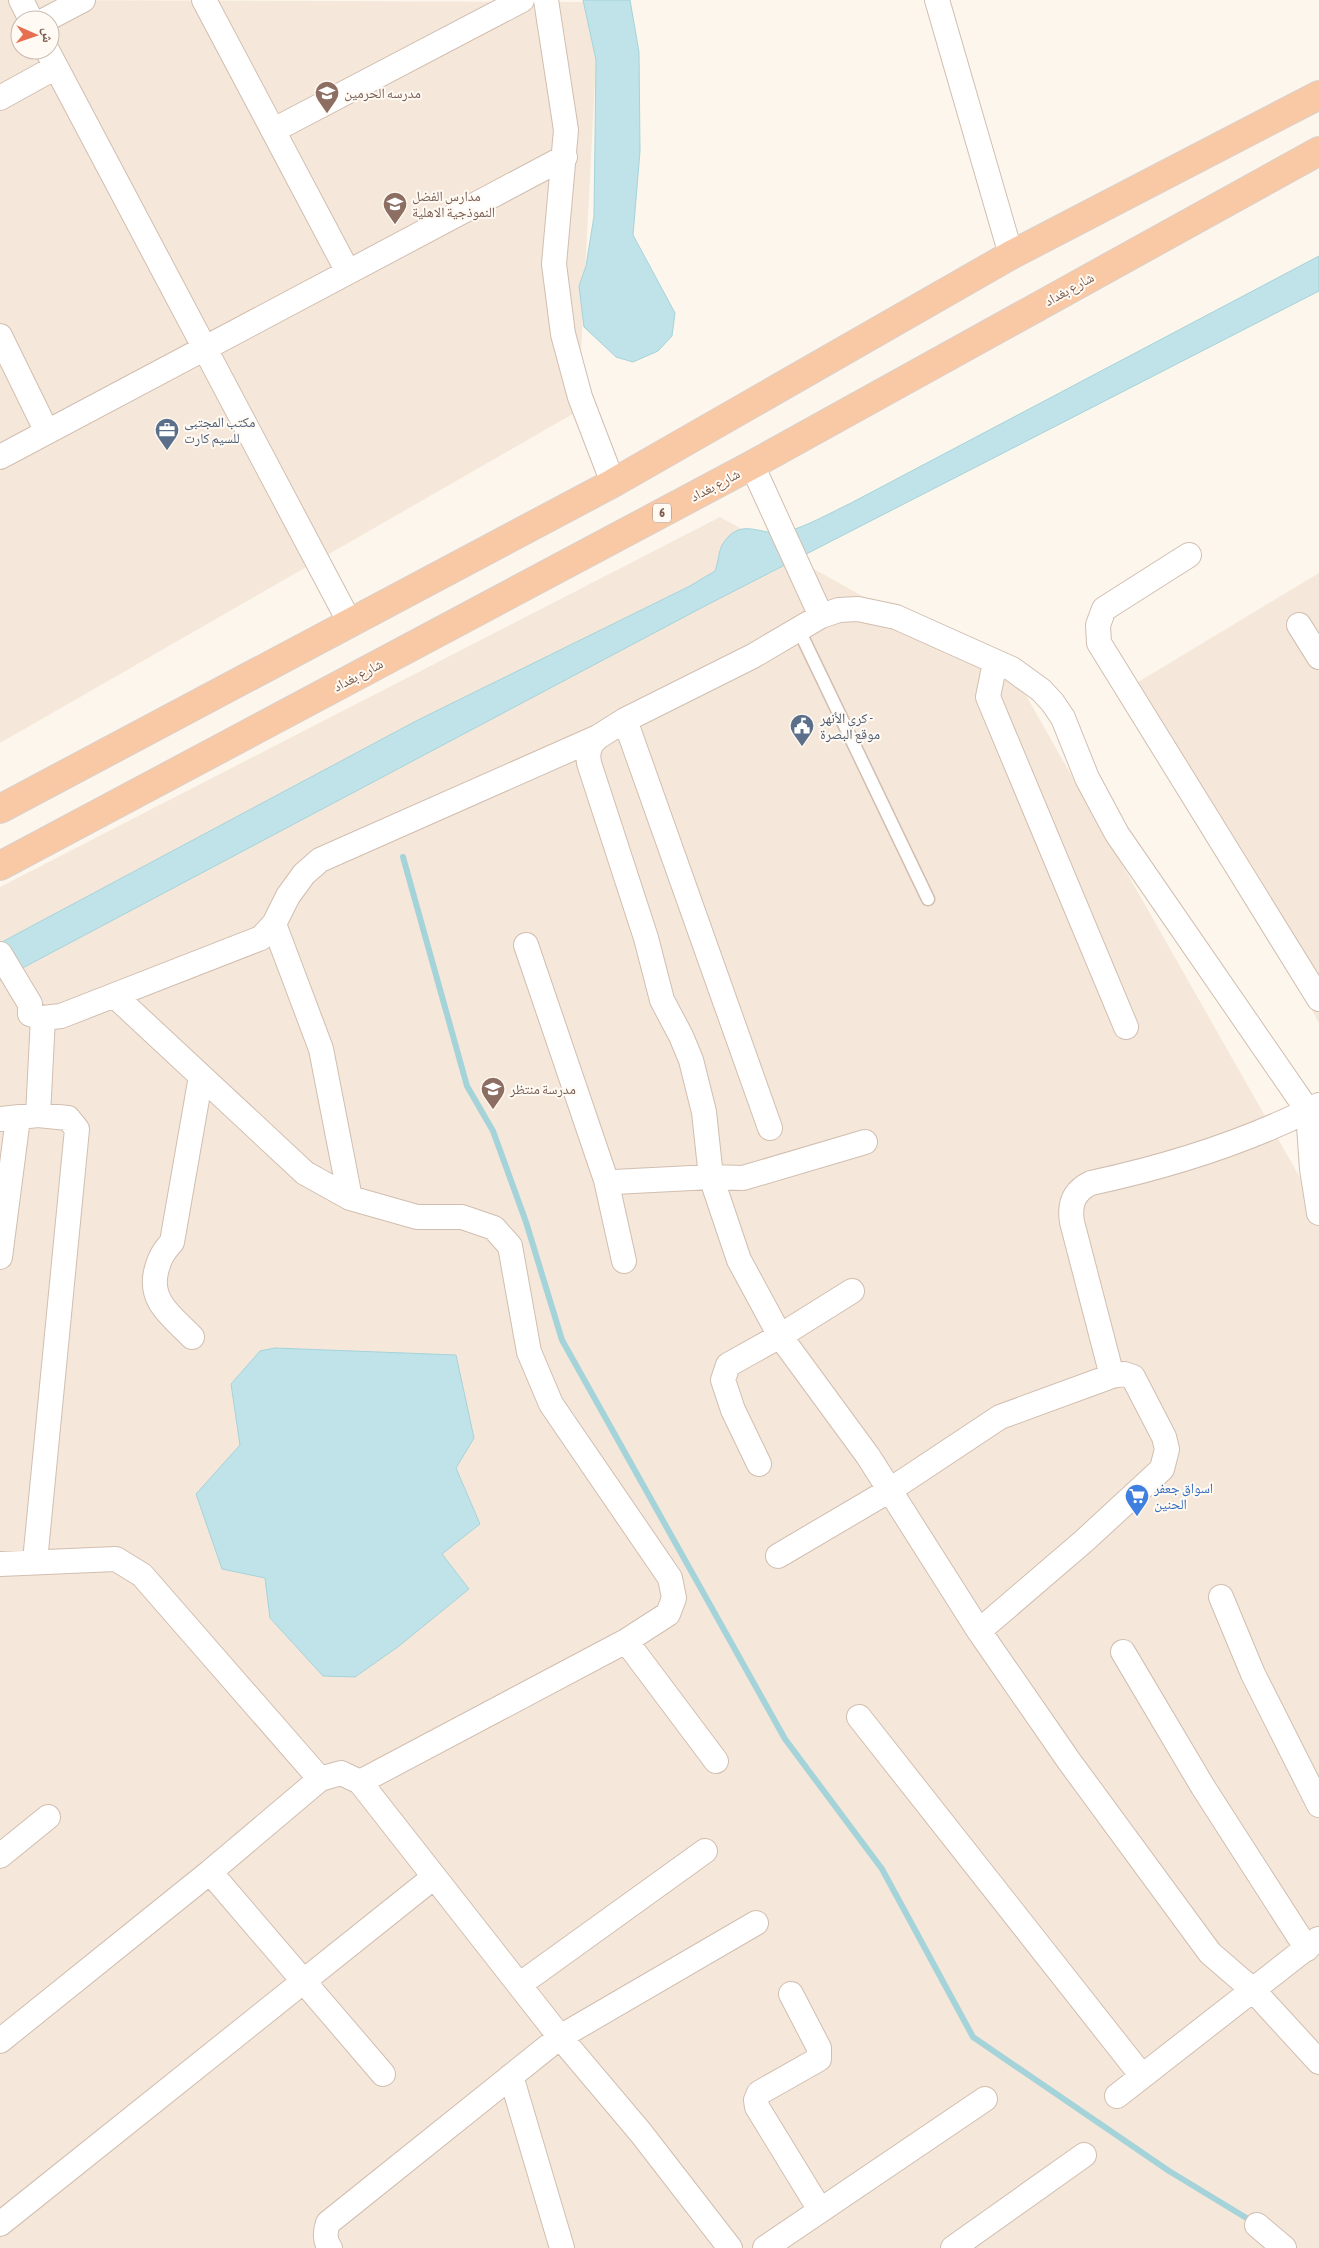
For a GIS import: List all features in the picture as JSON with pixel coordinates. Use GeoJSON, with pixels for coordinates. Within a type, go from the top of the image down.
{"type":"FeatureCollection","features":[{"type":"Feature","properties":{"kind":"highway"},"geometry":{"type":"LineString","coordinates":[[0,808],[613,483],[1011,255],[1319,95]]}},
{"type":"Feature","properties":{"kind":"highway","name":"شارع بغداد"},"geometry":{"type":"LineString","coordinates":[[0,866],[752,465],[1319,151]]}},
{"type":"Feature","properties":{"kind":"street"},"geometry":{"type":"LineString","coordinates":[[60,12],[83,0]]}},
{"type":"Feature","properties":{"kind":"street"},"geometry":{"type":"LineString","coordinates":[[204,0],[348,272]]}},
{"type":"Feature","properties":{"kind":"street"},"geometry":{"type":"LineString","coordinates":[[274,130],[522,0]]}},
{"type":"Feature","properties":{"kind":"street"},"geometry":{"type":"LineString","coordinates":[[546,0],[566,130],[554,264],[563,334],[580,397],[613,483]]}},
{"type":"Feature","properties":{"kind":"street"},"geometry":{"type":"LineString","coordinates":[[937,0],[1011,255]]}},
{"type":"Feature","properties":{"kind":"street"},"geometry":{"type":"LineString","coordinates":[[0,98],[51,60]]}},
{"type":"Feature","properties":{"kind":"street"},"geometry":{"type":"LineString","coordinates":[[53,60],[350,623]]}},
{"type":"Feature","properties":{"kind":"street"},"geometry":{"type":"LineString","coordinates":[[0,457],[565,157]]}},
{"type":"Feature","properties":{"kind":"street"},"geometry":{"type":"LineString","coordinates":[[0,336],[47,432]]}},
{"type":"Feature","properties":{"kind":"street"},"geometry":{"type":"LineString","coordinates":[[752,465],[821,616]]}},
{"type":"Feature","properties":{"kind":"street"},"geometry":{"type":"LineString","coordinates":[[1189,555],[1104,609],[1098,625],[1098,643],[1319,999]]}},
{"type":"Feature","properties":{"kind":"street"},"geometry":{"type":"LineString","coordinates":[[37,1011],[61,1016],[260,938],[274,924],[288,896],[304,874],[320,860],[598,737],[625,720],[753,656],[821,616],[840,610],[858,609],[896,617],[995,662],[1027,678],[1053,703],[1063,718],[1087,778],[1117,834],[1314,1108],[1312,1169],[1319,1213]]}},
{"type":"Feature","properties":{"kind":"street"},"geometry":{"type":"LineString","coordinates":[[1299,625],[1319,657]]}},
{"type":"Feature","properties":{"kind":"street"},"geometry":{"type":"LineString","coordinates":[[995,662],[988,697],[1126,1027]]}},
{"type":"Feature","properties":{"kind":"street"},"geometry":{"type":"LineString","coordinates":[[625,720],[770,1128]]}},
{"type":"Feature","properties":{"kind":"street"},"geometry":{"type":"LineString","coordinates":[[598,737],[591,744],[588,754],[589,763],[646,938],[662,1000],[691,1060],[704,1112],[711,1177],[739,1260],[780,1336],[868,1456],[979,1632],[1069,1761],[1210,1953],[1254,1991],[1319,2062]]}},
{"type":"Feature","properties":{"kind":"street"},"geometry":{"type":"LineString","coordinates":[[274,924],[321,1050],[350,1198]]}},
{"type":"Feature","properties":{"kind":"street"},"geometry":{"type":"LineString","coordinates":[[526,945],[606,1180],[624,1261]]}},
{"type":"Feature","properties":{"kind":"street"},"geometry":{"type":"LineString","coordinates":[[0,954],[37,1011],[19,1118],[0,1258]]}},
{"type":"Feature","properties":{"kind":"street"},"geometry":{"type":"LineString","coordinates":[[115,996],[305,1173],[350,1198],[417,1216],[462,1217],[494,1228],[510,1246],[529,1352],[551,1404],[670,1578],[674,1598],[668,1614],[626,1641],[360,1782]]}},
{"type":"Feature","properties":{"kind":"street"},"geometry":{"type":"LineString","coordinates":[[192,1337],[160,1304],[153,1285],[160,1254],[172,1242],[201,1076]]}},
{"type":"Feature","properties":{"kind":"street"},"geometry":{"type":"LineString","coordinates":[[1112,1376],[1070,1213],[1076,1194],[1082,1187],[1091,1183],[1132,1174],[1212,1151],[1277,1126],[1314,1108]]}},
{"type":"Feature","properties":{"kind":"street"},"geometry":{"type":"LineString","coordinates":[[19,1118],[68,1118],[77,1129],[35,1562]]}},
{"type":"Feature","properties":{"kind":"street"},"geometry":{"type":"LineString","coordinates":[[606,1180],[614,1182],[711,1177],[744,1178],[865,1142]]}},
{"type":"Feature","properties":{"kind":"street"},"geometry":{"type":"LineString","coordinates":[[759,1464],[733,1410],[723,1380],[728,1365],[780,1336],[852,1291]]}},
{"type":"Feature","properties":{"kind":"street"},"geometry":{"type":"LineString","coordinates":[[778,1556],[890,1490],[1000,1418],[1112,1376],[1124,1374],[1133,1377],[1164,1437],[1167,1449],[1162,1469],[1084,1541],[979,1632]]}},
{"type":"Feature","properties":{"kind":"street"},"geometry":{"type":"LineString","coordinates":[[0,1564],[116,1559],[142,1574],[320,1779]]}},
{"type":"Feature","properties":{"kind":"street"},"geometry":{"type":"LineString","coordinates":[[1220,1597],[1253,1674],[1319,1804]]}},
{"type":"Feature","properties":{"kind":"street"},"geometry":{"type":"LineString","coordinates":[[626,1641],[716,1762]]}},
{"type":"Feature","properties":{"kind":"street"},"geometry":{"type":"LineString","coordinates":[[1116,2096],[1313,1944],[1203,1787],[1123,1652]]}},
{"type":"Feature","properties":{"kind":"street"},"geometry":{"type":"LineString","coordinates":[[859,1717],[1142,2076]]}},
{"type":"Feature","properties":{"kind":"street"},"geometry":{"type":"LineString","coordinates":[[0,2041],[210,1872],[320,1779],[340,1774],[360,1782],[560,2037],[641,2133],[730,2248]]}},
{"type":"Feature","properties":{"kind":"street"},"geometry":{"type":"LineString","coordinates":[[0,1856],[48,1817]]}},
{"type":"Feature","properties":{"kind":"street"},"geometry":{"type":"LineString","coordinates":[[519,1985],[705,1851]]}},
{"type":"Feature","properties":{"kind":"street"},"geometry":{"type":"LineString","coordinates":[[210,1872],[383,2074]]}},
{"type":"Feature","properties":{"kind":"street"},"geometry":{"type":"LineString","coordinates":[[0,2224],[434,1876]]}},
{"type":"Feature","properties":{"kind":"street"},"geometry":{"type":"LineString","coordinates":[[330,2248],[325,2234],[328,2223],[560,2037],[756,1923]]}},
{"type":"Feature","properties":{"kind":"street"},"geometry":{"type":"LineString","coordinates":[[791,1994],[819,2048],[819,2059],[759,2093],[756,2100],[757,2107],[820,2210]]}},
{"type":"Feature","properties":{"kind":"street"},"geometry":{"type":"LineString","coordinates":[[511,2076],[562,2248]]}},
{"type":"Feature","properties":{"kind":"street"},"geometry":{"type":"LineString","coordinates":[[765,2248],[985,2099]]}},
{"type":"Feature","properties":{"kind":"street"},"geometry":{"type":"LineString","coordinates":[[953,2248],[1084,2155]]}},
{"type":"Feature","properties":{"kind":"street"},"geometry":{"type":"LineString","coordinates":[[1257,2225],[1284,2248]]}},
{"type":"Feature","properties":{"kind":"lane"},"geometry":{"type":"LineString","coordinates":[[798,628],[928,898]]}},
{"type":"Feature","properties":{"kind":"shaded area"},"geometry":{"type":"Polygon","coordinates":[[[0,0],[599,2],[578,411],[0,743],[0,0]]]}},
{"type":"Feature","properties":{"kind":"shaded area"},"geometry":{"type":"Polygon","coordinates":[[[720,517],[1019,683],[1319,1211],[1319,2248],[0,2248],[0,887],[720,517]]]}},
{"type":"Feature","properties":{"kind":"shaded area"},"geometry":{"type":"Polygon","coordinates":[[[1319,573],[1319,1023],[1135,684],[1319,573]]]}},
{"type":"Feature","properties":{"kind":"water"},"geometry":{"type":"Polygon","coordinates":[[[583,0],[630,0],[639,52],[640,151],[633,235],[675,313],[672,336],[658,351],[633,362],[616,357],[584,327],[579,286],[586,266],[594,216],[596,60],[583,0]]]}},
{"type":"Feature","properties":{"kind":"water"},"geometry":{"type":"Polygon","coordinates":[[[1319,256],[1319,291],[703,607],[0,980],[0,943],[416,721],[690,586],[715,571],[722,545],[731,534],[738,530],[752,529],[776,533],[784,532],[818,519],[1319,256]]]}},
{"type":"Feature","properties":{"kind":"water"},"geometry":{"type":"Polygon","coordinates":[[[275,1348],[456,1355],[474,1438],[456,1468],[480,1524],[442,1554],[469,1589],[399,1646],[355,1677],[323,1676],[270,1618],[265,1578],[222,1569],[196,1494],[240,1445],[231,1384],[260,1351],[275,1348]]]}},
{"type":"Feature","properties":{"kind":"waterway"},"geometry":{"type":"LineString","coordinates":[[403,857],[467,1086],[493,1131],[526,1222],[562,1340],[785,1739],[882,1869],[973,2037],[1169,2171],[1253,2222]]}},
{"type":"Feature","properties":{"kind":"place","name":"مدرسه الحرمين"},"geometry":{"type":"Point","coordinates":[327,114]}},
{"type":"Feature","properties":{"kind":"place","name":"مدارس الفضل النموذجية الاهلية"},"geometry":{"type":"Point","coordinates":[395,225]}},
{"type":"Feature","properties":{"kind":"place","name":"مكتب المجتبى للسيم كارت"},"geometry":{"type":"Point","coordinates":[167,451]}},
{"type":"Feature","properties":{"kind":"place","name":"كري الأنهر - موقع البصرة"},"geometry":{"type":"Point","coordinates":[802,747]}},
{"type":"Feature","properties":{"kind":"place","name":"مدرسة منتظر"},"geometry":{"type":"Point","coordinates":[493,1110]}},
{"type":"Feature","properties":{"kind":"place","name":"اسواق جعفر الحنين"},"geometry":{"type":"Point","coordinates":[1137,1517]}}]}
